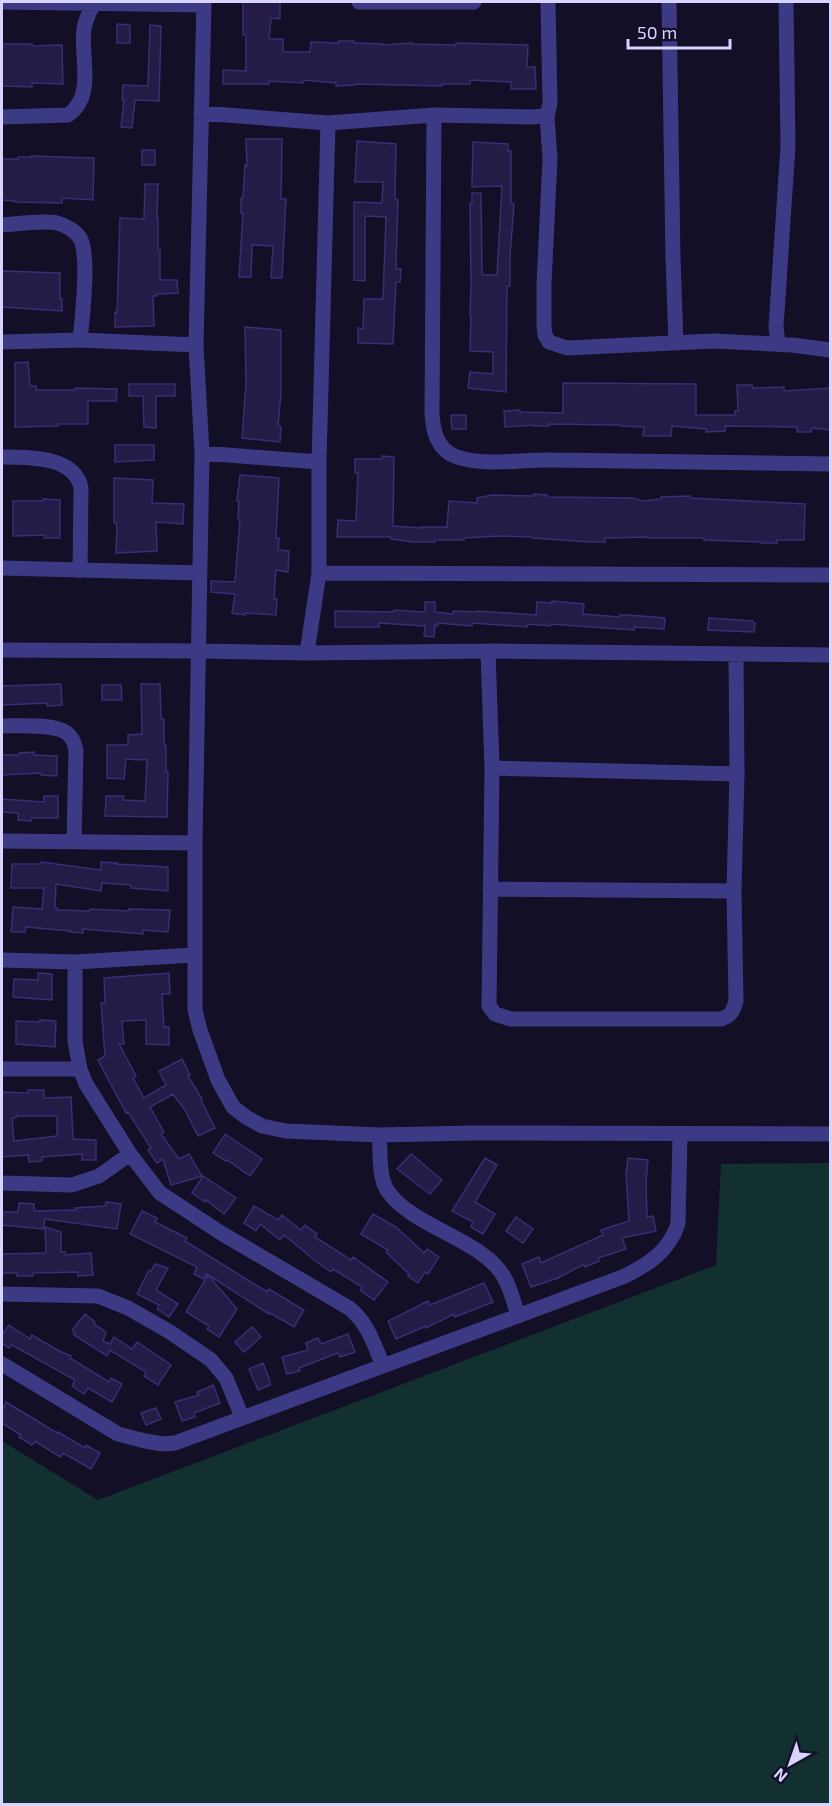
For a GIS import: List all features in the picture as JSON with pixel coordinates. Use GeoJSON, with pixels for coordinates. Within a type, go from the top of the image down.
{"type":"FeatureCollection","features":[{"type":"Feature","properties":{"kind":"street"},"geometry":{"type":"LineString","coordinates":[[2,2],[204,3],[196,345],[202,453],[195,843],[195,1010],[218,1080],[233,1107],[262,1126],[286,1131],[379,1136],[474,1133],[831,1134]]}},
{"type":"Feature","properties":{"kind":"street"},"geometry":{"type":"LineString","coordinates":[[359,2],[474,2]]}},
{"type":"Feature","properties":{"kind":"street"},"geometry":{"type":"LineString","coordinates":[[548,2],[550,103],[547,116],[550,159],[543,284],[545,335],[549,342],[567,348],[714,341],[778,344],[831,350]]}},
{"type":"Feature","properties":{"kind":"street"},"geometry":{"type":"LineString","coordinates":[[669,2],[676,343]]}},
{"type":"Feature","properties":{"kind":"street"},"geometry":{"type":"LineString","coordinates":[[778,344],[776,327],[788,146],[786,2]]}},
{"type":"Feature","properties":{"kind":"street"},"geometry":{"type":"LineString","coordinates":[[2,117],[68,115],[78,105],[84,88],[84,29],[94,3]]}},
{"type":"Feature","properties":{"kind":"street"},"geometry":{"type":"LineString","coordinates":[[201,113],[328,123],[434,115],[547,116]]}},
{"type":"Feature","properties":{"kind":"street"},"geometry":{"type":"LineString","coordinates":[[434,115],[432,412],[433,430],[438,443],[445,450],[456,457],[487,462],[548,459],[831,464]]}},
{"type":"Feature","properties":{"kind":"street"},"geometry":{"type":"LineString","coordinates":[[308,653],[319,573],[319,462],[328,123]]}},
{"type":"Feature","properties":{"kind":"street"},"geometry":{"type":"LineString","coordinates":[[2,225],[55,222],[71,229],[80,239],[84,255],[84,272],[80,340]]}},
{"type":"Feature","properties":{"kind":"street"},"geometry":{"type":"LineString","coordinates":[[2,342],[80,340],[196,345]]}},
{"type":"Feature","properties":{"kind":"street"},"geometry":{"type":"LineString","coordinates":[[202,453],[319,462]]}},
{"type":"Feature","properties":{"kind":"street"},"geometry":{"type":"LineString","coordinates":[[2,457],[52,460],[74,474],[79,480],[81,488],[80,571]]}},
{"type":"Feature","properties":{"kind":"street"},"geometry":{"type":"LineString","coordinates":[[2,568],[200,573]]}},
{"type":"Feature","properties":{"kind":"street"},"geometry":{"type":"LineString","coordinates":[[319,573],[831,575]]}},
{"type":"Feature","properties":{"kind":"street"},"geometry":{"type":"LineString","coordinates":[[2,650],[308,653],[488,651],[831,655]]}},
{"type":"Feature","properties":{"kind":"street"},"geometry":{"type":"LineString","coordinates":[[488,651],[492,768],[489,1006],[495,1014],[511,1019],[721,1019],[729,1017],[736,1001],[734,891],[737,774],[736,655]]}},
{"type":"Feature","properties":{"kind":"street"},"geometry":{"type":"LineString","coordinates":[[2,726],[44,727],[61,730],[68,734],[75,744],[74,842]]}},
{"type":"Feature","properties":{"kind":"street"},"geometry":{"type":"LineString","coordinates":[[492,768],[737,774]]}},
{"type":"Feature","properties":{"kind":"street"},"geometry":{"type":"LineString","coordinates":[[2,842],[195,843]]}},
{"type":"Feature","properties":{"kind":"street"},"geometry":{"type":"LineString","coordinates":[[489,889],[734,891]]}},
{"type":"Feature","properties":{"kind":"street"},"geometry":{"type":"LineString","coordinates":[[2,960],[75,962],[194,955]]}},
{"type":"Feature","properties":{"kind":"street"},"geometry":{"type":"LineString","coordinates":[[75,962],[75,1041],[80,1070],[86,1084],[130,1154],[160,1193],[221,1233],[357,1314],[363,1321],[383,1366]]}},
{"type":"Feature","properties":{"kind":"street"},"geometry":{"type":"LineString","coordinates":[[2,1069],[80,1070]]}},
{"type":"Feature","properties":{"kind":"street"},"geometry":{"type":"LineString","coordinates":[[2,1364],[118,1434],[145,1442],[175,1443],[625,1276],[648,1264],[660,1255],[675,1233],[678,1224],[680,1135]]}},
{"type":"Feature","properties":{"kind":"street"},"geometry":{"type":"LineString","coordinates":[[379,1136],[383,1177],[387,1189],[396,1200],[414,1214],[483,1255],[497,1267],[504,1276],[518,1316]]}},
{"type":"Feature","properties":{"kind":"street"},"geometry":{"type":"LineString","coordinates":[[2,1183],[72,1185],[99,1176],[130,1154]]}},
{"type":"Feature","properties":{"kind":"street"},"geometry":{"type":"LineString","coordinates":[[2,1294],[98,1296],[128,1308],[171,1332],[212,1360],[226,1378],[242,1417]]}},
{"type":"Feature","properties":{"kind":"green space"},"geometry":{"type":"Polygon","coordinates":[[[830,1163],[830,1804],[2,1804],[2,1441],[98,1500],[716,1265],[721,1164],[830,1163]]]}},
{"type":"Feature","properties":{"kind":"building"},"geometry":{"type":"Polygon","coordinates":[[[243,2],[280,2],[280,19],[271,18],[269,39],[283,39],[283,52],[310,52],[311,42],[339,43],[339,41],[383,45],[412,43],[456,45],[456,43],[528,45],[527,67],[535,67],[536,89],[511,89],[511,82],[470,80],[470,84],[442,84],[442,86],[354,84],[336,86],[336,83],[303,80],[303,83],[269,81],[269,84],[223,84],[223,70],[246,71],[243,2]]]}},
{"type":"Feature","properties":{"kind":"building"},"geometry":{"type":"Polygon","coordinates":[[[117,24],[130,25],[130,43],[117,43],[117,24]]]}},
{"type":"Feature","properties":{"kind":"building"},"geometry":{"type":"Polygon","coordinates":[[[150,25],[161,26],[159,101],[135,100],[132,128],[121,127],[123,85],[148,86],[150,25]]]}},
{"type":"Feature","properties":{"kind":"building"},"geometry":{"type":"Polygon","coordinates":[[[2,44],[62,45],[63,84],[32,83],[32,87],[2,86],[2,44]]]}},
{"type":"Feature","properties":{"kind":"building"},"geometry":{"type":"Polygon","coordinates":[[[246,139],[282,139],[281,199],[286,199],[282,278],[271,278],[273,246],[252,245],[251,277],[239,277],[243,213],[241,213],[241,198],[243,198],[245,165],[247,166],[246,139]]]}},
{"type":"Feature","properties":{"kind":"building"},"geometry":{"type":"Polygon","coordinates":[[[357,141],[396,144],[395,199],[398,200],[396,269],[401,269],[400,282],[396,282],[393,344],[358,343],[358,328],[363,329],[364,299],[383,299],[386,217],[365,216],[365,281],[354,280],[354,202],[382,203],[383,182],[355,182],[357,141]]]}},
{"type":"Feature","properties":{"kind":"building"},"geometry":{"type":"Polygon","coordinates":[[[473,142],[508,144],[508,151],[511,151],[511,203],[514,204],[510,286],[507,286],[506,392],[468,388],[470,372],[493,374],[493,352],[470,351],[470,203],[472,203],[472,193],[481,193],[482,275],[497,275],[502,186],[472,187],[473,142]]]}},
{"type":"Feature","properties":{"kind":"building"},"geometry":{"type":"Polygon","coordinates":[[[142,150],[155,150],[155,165],[142,165],[142,150]]]}},
{"type":"Feature","properties":{"kind":"building"},"geometry":{"type":"Polygon","coordinates":[[[31,156],[94,158],[93,200],[62,198],[62,203],[2,200],[2,159],[31,156]]]}},
{"type":"Feature","properties":{"kind":"building"},"geometry":{"type":"Polygon","coordinates":[[[145,184],[158,184],[160,280],[177,280],[178,293],[153,296],[154,326],[115,327],[120,218],[144,219],[145,184]]]}},
{"type":"Feature","properties":{"kind":"building"},"geometry":{"type":"Polygon","coordinates":[[[2,271],[60,273],[62,311],[2,307],[2,271]]]}},
{"type":"Feature","properties":{"kind":"building"},"geometry":{"type":"Polygon","coordinates":[[[245,327],[281,330],[281,393],[278,426],[281,427],[280,442],[242,438],[246,384],[245,327]]]}},
{"type":"Feature","properties":{"kind":"building"},"geometry":{"type":"Polygon","coordinates":[[[28,362],[30,386],[36,386],[36,390],[117,389],[116,401],[88,401],[88,424],[15,427],[15,363],[28,362]]]}},
{"type":"Feature","properties":{"kind":"building"},"geometry":{"type":"Polygon","coordinates":[[[563,383],[696,384],[696,415],[735,415],[735,411],[738,411],[737,385],[752,385],[753,388],[784,387],[784,391],[831,388],[831,430],[812,428],[811,432],[797,432],[797,427],[725,426],[725,431],[706,432],[706,429],[672,426],[671,436],[643,436],[644,427],[621,425],[549,424],[549,426],[505,427],[504,411],[563,413],[563,383]]]}},
{"type":"Feature","properties":{"kind":"building"},"geometry":{"type":"Polygon","coordinates":[[[129,384],[175,384],[175,396],[156,396],[156,428],[144,427],[143,396],[129,396],[129,384]]]}},
{"type":"Feature","properties":{"kind":"building"},"geometry":{"type":"Polygon","coordinates":[[[451,415],[466,415],[466,429],[452,429],[451,415]]]}},
{"type":"Feature","properties":{"kind":"building"},"geometry":{"type":"Polygon","coordinates":[[[115,445],[154,445],[154,460],[115,462],[115,445]]]}},
{"type":"Feature","properties":{"kind":"building"},"geometry":{"type":"Polygon","coordinates":[[[382,456],[394,457],[393,526],[447,527],[449,501],[477,503],[477,498],[492,495],[534,496],[534,494],[547,495],[547,497],[633,498],[643,501],[661,499],[661,497],[690,496],[690,498],[805,504],[804,540],[777,540],[777,543],[761,543],[704,540],[704,538],[648,537],[605,538],[605,542],[590,542],[499,536],[414,542],[391,539],[391,537],[337,537],[338,520],[356,521],[358,473],[355,473],[355,459],[382,459],[382,456]]]}},
{"type":"Feature","properties":{"kind":"building"},"geometry":{"type":"Polygon","coordinates":[[[240,475],[279,478],[276,538],[279,538],[278,550],[289,551],[288,572],[276,570],[274,599],[277,599],[276,615],[232,613],[235,594],[211,592],[211,581],[235,582],[240,519],[238,519],[239,501],[237,501],[240,475]]]}},
{"type":"Feature","properties":{"kind":"building"},"geometry":{"type":"Polygon","coordinates":[[[114,478],[153,480],[152,503],[184,504],[183,524],[156,522],[157,551],[116,553],[114,478]]]}},
{"type":"Feature","properties":{"kind":"building"},"geometry":{"type":"Polygon","coordinates":[[[43,499],[60,500],[60,538],[44,538],[44,535],[13,536],[13,501],[43,501],[43,499]]]}},
{"type":"Feature","properties":{"kind":"building"},"geometry":{"type":"Polygon","coordinates":[[[552,601],[584,604],[583,614],[665,618],[664,629],[634,627],[634,630],[550,624],[550,626],[527,624],[527,627],[472,623],[472,626],[438,623],[438,626],[435,625],[434,637],[424,636],[425,626],[379,623],[379,627],[335,627],[335,611],[423,612],[425,602],[435,602],[435,612],[453,614],[453,611],[478,611],[536,615],[537,602],[552,603],[552,601]]]}},
{"type":"Feature","properties":{"kind":"building"},"geometry":{"type":"Polygon","coordinates":[[[709,618],[752,621],[755,623],[754,632],[708,630],[709,618]]]}},
{"type":"Feature","properties":{"kind":"building"},"geometry":{"type":"Polygon","coordinates":[[[61,684],[62,705],[47,706],[47,703],[2,705],[2,686],[61,684]]]}},
{"type":"Feature","properties":{"kind":"building"},"geometry":{"type":"Polygon","coordinates":[[[141,684],[160,684],[161,719],[164,719],[166,772],[168,772],[167,817],[105,816],[106,796],[124,796],[123,800],[145,801],[147,760],[126,759],[124,779],[107,778],[107,745],[128,745],[128,735],[142,734],[141,684]]]}},
{"type":"Feature","properties":{"kind":"building"},"geometry":{"type":"Polygon","coordinates":[[[102,685],[121,685],[122,700],[102,700],[102,685]]]}},
{"type":"Feature","properties":{"kind":"building"},"geometry":{"type":"Polygon","coordinates":[[[34,752],[34,755],[57,756],[57,776],[41,775],[41,773],[2,775],[2,755],[34,752]]]}},
{"type":"Feature","properties":{"kind":"building"},"geometry":{"type":"Polygon","coordinates":[[[44,796],[58,796],[58,818],[18,820],[18,813],[2,812],[2,799],[44,802],[44,796]]]}},
{"type":"Feature","properties":{"kind":"building"},"geometry":{"type":"Polygon","coordinates":[[[41,862],[101,870],[101,862],[168,867],[168,891],[102,883],[101,891],[56,884],[55,908],[57,910],[90,911],[90,909],[170,910],[168,932],[143,930],[143,934],[83,929],[83,933],[26,927],[25,932],[11,932],[13,907],[42,909],[44,888],[11,888],[12,864],[41,864],[41,862]]]}},
{"type":"Feature","properties":{"kind":"building"},"geometry":{"type":"Polygon","coordinates":[[[38,973],[52,974],[52,1000],[13,997],[14,979],[38,980],[38,973]]]}},
{"type":"Feature","properties":{"kind":"building"},"geometry":{"type":"Polygon","coordinates":[[[169,973],[170,994],[162,994],[164,1027],[169,1027],[169,1045],[146,1044],[146,1020],[122,1021],[124,1044],[119,1044],[136,1076],[133,1078],[144,1098],[166,1085],[159,1071],[182,1059],[190,1075],[188,1076],[202,1099],[215,1128],[198,1136],[185,1110],[173,1094],[150,1107],[164,1132],[161,1134],[179,1159],[189,1154],[202,1176],[171,1185],[163,1159],[157,1163],[148,1150],[151,1148],[128,1112],[126,1113],[98,1060],[105,1056],[101,1003],[105,1003],[104,978],[169,973]]]}},
{"type":"Feature","properties":{"kind":"building"},"geometry":{"type":"Polygon","coordinates":[[[40,1020],[56,1021],[55,1047],[16,1044],[16,1021],[40,1022],[40,1020]]]}},
{"type":"Feature","properties":{"kind":"building"},"geometry":{"type":"Polygon","coordinates":[[[28,1090],[44,1090],[44,1098],[71,1097],[73,1139],[96,1140],[96,1160],[82,1160],[82,1154],[42,1157],[42,1161],[29,1162],[28,1155],[2,1157],[2,1092],[28,1093],[28,1090]],[[16,1116],[12,1118],[14,1141],[57,1136],[57,1116],[16,1116]]]}},
{"type":"Feature","properties":{"kind":"building"},"geometry":{"type":"Polygon","coordinates":[[[225,1134],[262,1159],[250,1176],[213,1153],[225,1134]]]}},
{"type":"Feature","properties":{"kind":"building"},"geometry":{"type":"Polygon","coordinates":[[[411,1154],[442,1180],[430,1194],[397,1169],[411,1154]]]}},
{"type":"Feature","properties":{"kind":"building"},"geometry":{"type":"Polygon","coordinates":[[[485,1158],[497,1165],[475,1202],[495,1214],[483,1234],[471,1227],[473,1222],[452,1211],[485,1158]]]}},
{"type":"Feature","properties":{"kind":"building"},"geometry":{"type":"Polygon","coordinates":[[[628,1158],[648,1160],[647,1217],[653,1216],[656,1231],[622,1238],[626,1249],[598,1258],[599,1261],[585,1267],[584,1264],[558,1278],[531,1287],[522,1264],[539,1257],[541,1263],[603,1235],[601,1230],[629,1221],[626,1174],[628,1158]]]}},
{"type":"Feature","properties":{"kind":"building"},"geometry":{"type":"Polygon","coordinates":[[[203,1176],[236,1198],[224,1214],[206,1200],[205,1202],[192,1193],[203,1176]]]}},
{"type":"Feature","properties":{"kind":"building"},"geometry":{"type":"Polygon","coordinates":[[[106,1202],[121,1204],[117,1229],[45,1219],[43,1229],[2,1225],[2,1212],[18,1212],[19,1203],[34,1204],[34,1211],[76,1210],[75,1208],[105,1206],[106,1202]]]}},
{"type":"Feature","properties":{"kind":"building"},"geometry":{"type":"Polygon","coordinates":[[[254,1206],[278,1220],[282,1215],[301,1230],[305,1225],[317,1234],[315,1237],[351,1260],[353,1257],[388,1282],[374,1300],[360,1290],[362,1287],[333,1269],[331,1272],[284,1235],[280,1240],[260,1224],[256,1231],[244,1223],[254,1206]]]}},
{"type":"Feature","properties":{"kind":"building"},"geometry":{"type":"Polygon","coordinates":[[[142,1211],[157,1218],[155,1222],[187,1238],[185,1241],[267,1292],[269,1289],[304,1310],[294,1327],[269,1314],[207,1274],[203,1279],[194,1274],[197,1267],[130,1234],[142,1211]]]}},
{"type":"Feature","properties":{"kind":"building"},"geometry":{"type":"Polygon","coordinates":[[[373,1214],[396,1227],[424,1253],[427,1249],[439,1257],[428,1274],[425,1272],[418,1283],[408,1276],[409,1274],[386,1252],[388,1250],[361,1234],[373,1214]]]}},
{"type":"Feature","properties":{"kind":"building"},"geometry":{"type":"Polygon","coordinates":[[[516,1217],[533,1229],[523,1243],[506,1231],[516,1217]]]}},
{"type":"Feature","properties":{"kind":"building"},"geometry":{"type":"Polygon","coordinates":[[[45,1227],[61,1232],[61,1252],[65,1252],[65,1255],[91,1253],[93,1275],[78,1276],[78,1272],[33,1273],[33,1276],[17,1276],[17,1273],[2,1273],[2,1254],[46,1253],[45,1227]]]}},
{"type":"Feature","properties":{"kind":"building"},"geometry":{"type":"Polygon","coordinates":[[[155,1264],[168,1268],[156,1290],[178,1304],[169,1317],[157,1309],[159,1305],[137,1294],[149,1270],[151,1271],[155,1264]]]}},
{"type":"Feature","properties":{"kind":"building"},"geometry":{"type":"Polygon","coordinates":[[[208,1275],[237,1309],[219,1337],[207,1329],[209,1326],[186,1312],[208,1275]]]}},
{"type":"Feature","properties":{"kind":"building"},"geometry":{"type":"Polygon","coordinates":[[[484,1283],[493,1302],[455,1317],[454,1314],[396,1339],[388,1321],[428,1301],[430,1305],[484,1283]]]}},
{"type":"Feature","properties":{"kind":"building"},"geometry":{"type":"Polygon","coordinates":[[[85,1314],[106,1332],[103,1341],[110,1344],[114,1337],[132,1349],[137,1342],[171,1365],[158,1385],[144,1376],[146,1372],[110,1350],[107,1356],[74,1335],[72,1330],[85,1314]]]}},
{"type":"Feature","properties":{"kind":"building"},"geometry":{"type":"Polygon","coordinates":[[[9,1325],[30,1339],[32,1335],[71,1356],[70,1358],[109,1382],[111,1378],[122,1384],[112,1402],[88,1388],[84,1394],[72,1386],[75,1380],[12,1345],[9,1348],[2,1343],[2,1335],[9,1325]]]}},
{"type":"Feature","properties":{"kind":"building"},"geometry":{"type":"Polygon","coordinates":[[[252,1327],[261,1337],[244,1352],[235,1342],[252,1327]]]}},
{"type":"Feature","properties":{"kind":"building"},"geometry":{"type":"Polygon","coordinates":[[[348,1334],[355,1352],[340,1357],[338,1353],[299,1368],[300,1371],[287,1374],[282,1357],[308,1350],[306,1343],[318,1338],[321,1344],[348,1334]]]}},
{"type":"Feature","properties":{"kind":"building"},"geometry":{"type":"Polygon","coordinates":[[[263,1363],[270,1385],[258,1390],[249,1369],[263,1363]]]}},
{"type":"Feature","properties":{"kind":"building"},"geometry":{"type":"Polygon","coordinates":[[[213,1385],[220,1403],[194,1413],[195,1417],[182,1421],[175,1402],[199,1395],[197,1392],[213,1385]]]}},
{"type":"Feature","properties":{"kind":"building"},"geometry":{"type":"Polygon","coordinates":[[[6,1402],[57,1433],[100,1453],[91,1469],[63,1453],[60,1457],[35,1441],[32,1445],[19,1437],[21,1435],[2,1423],[2,1411],[6,1402]]]}},
{"type":"Feature","properties":{"kind":"building"},"geometry":{"type":"Polygon","coordinates":[[[156,1408],[161,1419],[146,1425],[141,1413],[156,1408]]]}}]}
